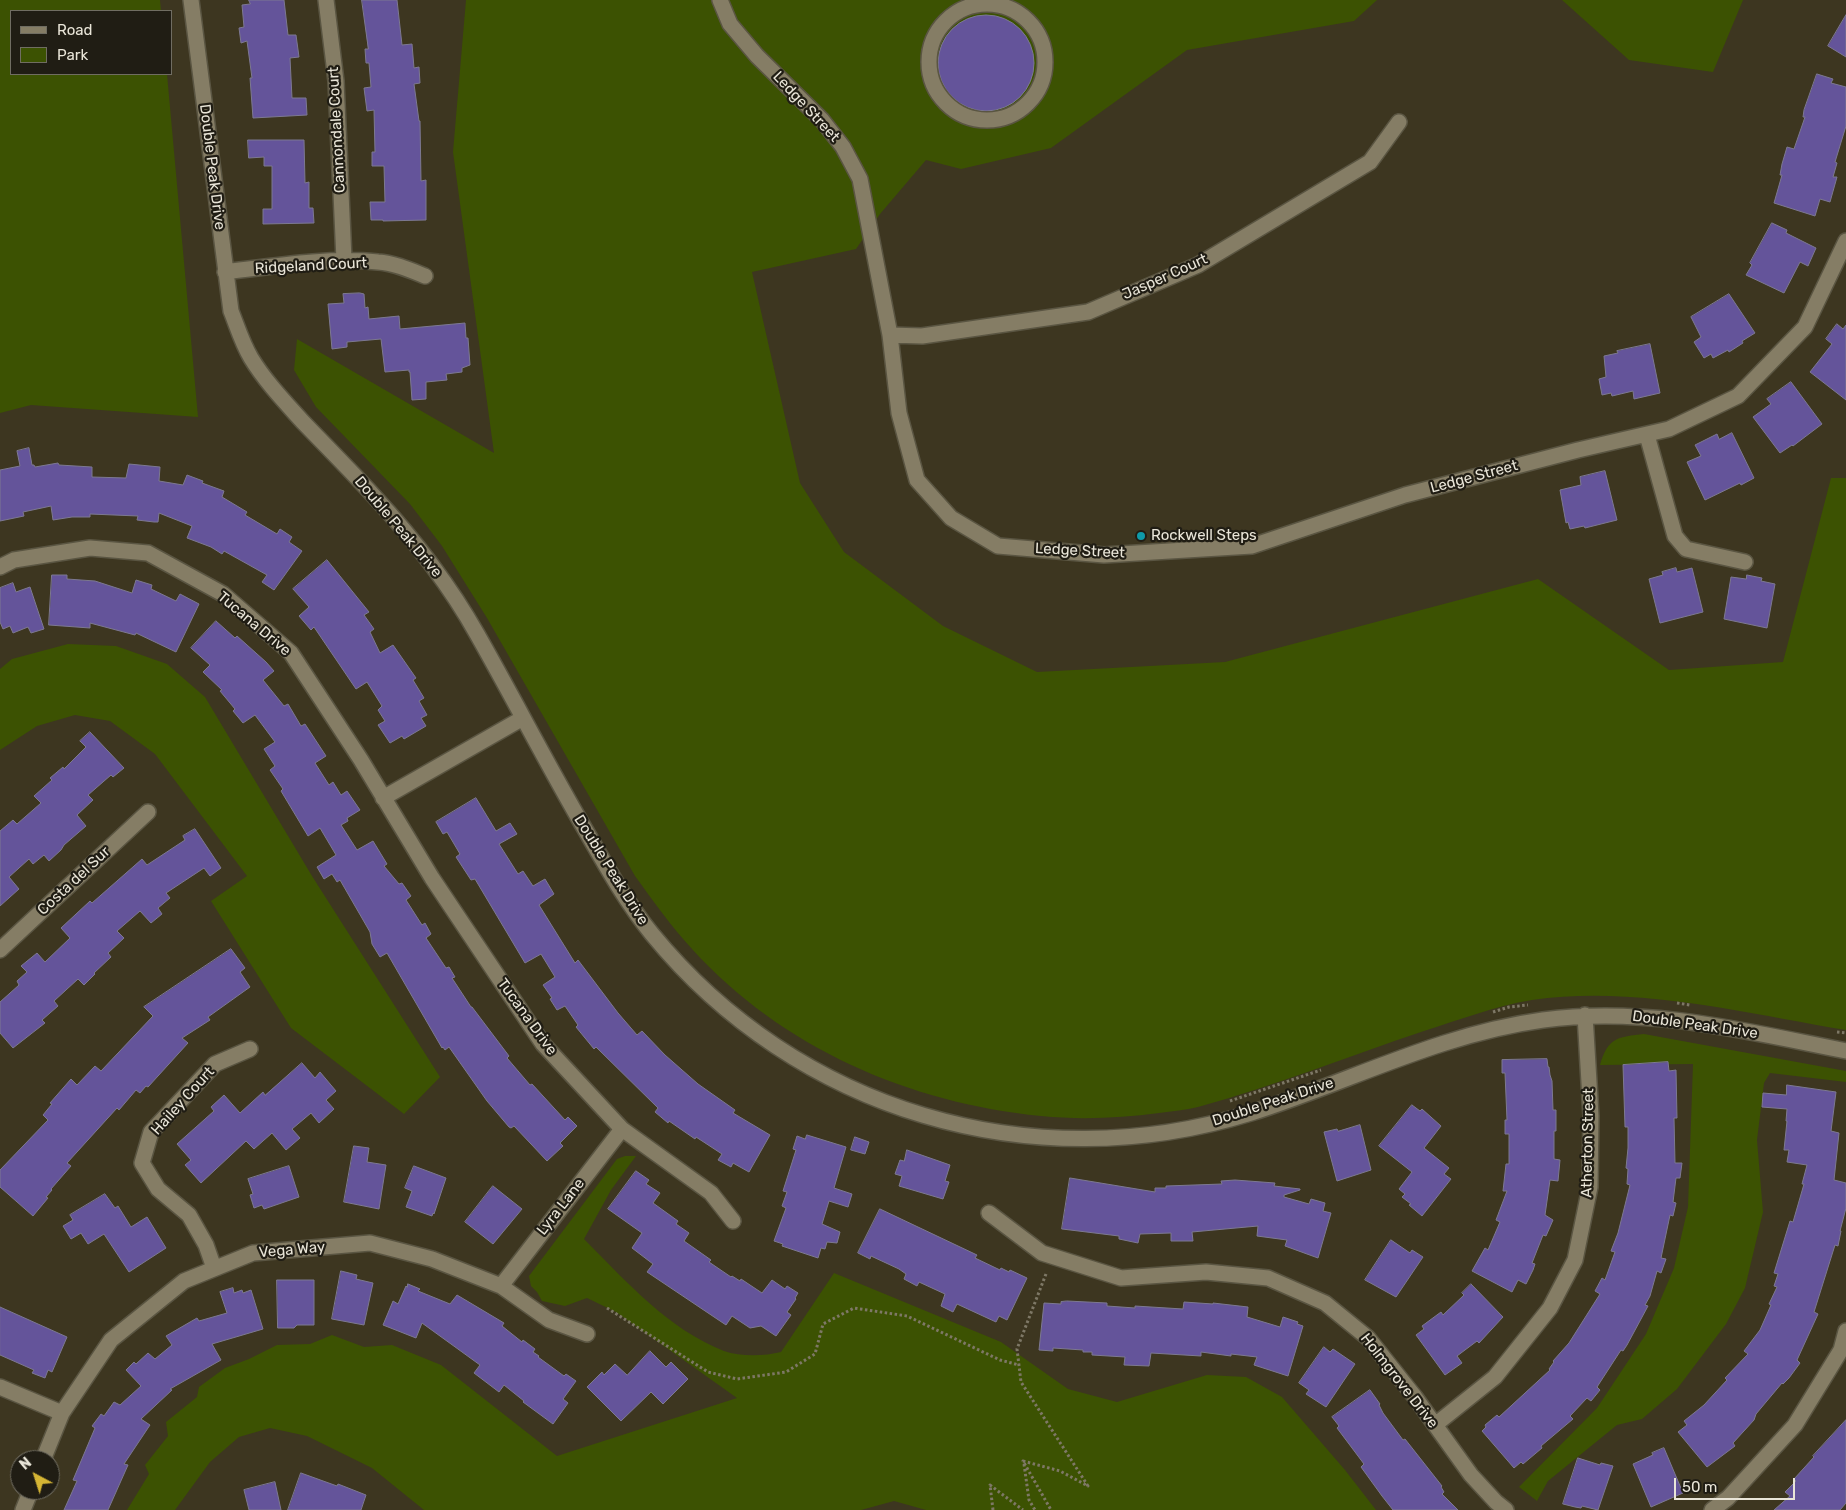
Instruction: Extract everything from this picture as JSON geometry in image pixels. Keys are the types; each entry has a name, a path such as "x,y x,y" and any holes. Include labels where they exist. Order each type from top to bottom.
{"street":[{"name":"Double Peak Drive","path":"191,0 231,310 252,360 280,397 398,523 444,583 477,633 624,895 651,933 692,979 746,1026 802,1063 865,1094 896,1106 962,1126 1024,1137 1067,1140 1120,1138 1218,1122 1252,1112 1434,1045 1470,1034 1541,1020 1585,1015 1631,1016 1707,1024 1846,1050"},
{"name":"Cannondale Court","path":"326,0 336,81 344,260"},
{"name":"Ledge Street","path":"720,0 730,24 757,56 822,120 843,147 860,179 871,247 890,336 899,413 917,480 951,518 998,546 1104,555 1252,546 1405,495 1578,450 1669,429 1738,396 1805,327 1846,241"},
{"path":"992,4 1011,8 1028,20 1040,36 1046,55 1044,75 1037,93 1023,108 1007,117 988,120 970,118 953,110 940,97 932,80 929,62 932,44 953,7 992,4"},
{"name":"Jasper Court","path":"890,336 922,336 1088,312 1198,265 1370,162 1399,122"},
{"name":"Ridgeland Court","path":"225,272 344,260 379,262 401,266 425,276"},
{"path":"1647,435 1675,536 1686,550 1745,562"},
{"name":"Tucana Drive","path":"0,567 14,560 90,548 148,553 223,594 291,653 361,760 432,878 543,1044 622,1129 711,1193 733,1221"},
{"path":"383,798 523,718"},
{"name":"Costa del Sur","path":"0,950 148,812"},
{"name":"Atherton Street","path":"1435,1425 1495,1378 1550,1308 1575,1260 1590,1187 1591,1116 1585,1015"},
{"name":"Hailey Court","path":"214,1268 206,1246 189,1215 158,1189 142,1163 151,1132 215,1064 250,1049"},
{"name":"Lyra Lane","path":"500,1286 622,1129"},
{"name":"Holmgrove Drive","path":"989,1213 1042,1252 1121,1278 1206,1272 1268,1278 1325,1303 1368,1338 1471,1475 1506,1510"},
{"name":"Vega Way","path":"47,1450 62,1413 112,1340 184,1281 253,1253 370,1243 432,1259 500,1286 549,1320 587,1334"},
{"path":"1712,1510 1728,1498 1795,1425 1841,1350 1846,1331"},
{"path":"0,1387 62,1413"}],"path":[{"path":"1676,1003 1694,1006"},
{"path":"1490,1013 1509,1007 1529,1005"},
{"path":"1836,1032 1846,1033"},
{"path":"1221,1103 1326,1068"},
{"path":"1023,1461 1060,1471 1088,1486 1021,1382 1017,1349 1046,1274"},
{"path":"607,1308 708,1372 737,1379 786,1372 815,1354 823,1324 854,1308 907,1316 1000,1360 1019,1365"},
{"path":"1023,1461 1029,1500 1035,1510"},
{"path":"1023,1461 1051,1510"},
{"path":"993,1510 990,1485 1023,1510"}],"green space":[{"path":"0,0 160,0 161,10 10,10 10,75 167,75 198,417 31,405 0,413"},
{"path":"466,0 1377,0 1354,21 1187,50 1051,148 961,169 926,160 880,214 856,249 752,272 800,483 844,552 943,626 1037,672 1225,662 1538,579 1669,670 1783,662 1831,478 1846,478 1846,1030 1729,1009 1650,998 1571,996 1532,1000 1477,1014 1227,1099 1198,1107 1130,1116 1071,1118 992,1109 943,1098 896,1084 851,1065 807,1042 766,1015 727,984 692,949 669,922 635,876 487,618 442,546 410,504 316,407 294,370 297,339 494,453 453,152"},
{"path":"1562,0 1743,0 1713,72 1629,60"},
{"path":"68,644 116,646 167,664 205,697 312,876 440,1077 404,1114 291,1028 211,901 247,876 155,754 110,721 75,715 37,726 0,750 0,669 12,659"},
{"path":"1644,1034 1846,1071 1846,1082 1770,1073 1764,1083 1757,1140 1763,1212 1745,1288 1726,1324 1677,1389 1642,1419 1617,1425 1548,1481 1537,1501 1519,1487 1597,1408 1646,1334 1674,1268 1688,1207 1693,1064 1600,1065 1607,1049 1615,1040"},
{"path":"625,1156 636,1156 611,1190 584,1239 632,1287 666,1317 704,1342 724,1351 745,1355 781,1352 834,1273 1001,1342 1068,1389 1117,1402 1207,1375 1246,1377 1282,1397 1345,1470 1376,1510 926,1510 894,1501 861,1510 424,1510 372,1468 307,1436 270,1428 239,1437 210,1462 175,1510 127,1510 149,1474 145,1465 168,1436 166,1422 197,1397 199,1387 225,1368 277,1345 310,1344 332,1335 364,1347 392,1345 441,1365 557,1456 737,1398 616,1312 587,1298 565,1306 542,1301 531,1286 529,1276 617,1159"}],"building":[{"path":"249,0 284,0 288,35 296,35 299,57 290,58 292,98 306,98 307,115 253,118 250,78 252,78 247,41 241,43 239,28 244,27 242,5 250,4"},
{"path":"362,0 397,0 402,45 412,44 414,68 419,67 420,83 414,84 420,121 421,181 426,180 426,220 371,220 370,202 385,202 384,166 372,166 372,152 375,152 374,110 367,111 364,88 371,87 369,63 366,63 365,49 368,49"},
{"path":"977,15 995,15 1013,23 1026,36 1034,54 1031,82 1013,103 995,111 977,111 959,103 946,90 938,72 938,54 946,36 959,23"},
{"path":"1846,15 1846,57 1828,46"},
{"path":"1817,74 1833,79 1831,83 1846,87 1846,126 1835,162 1837,163 1833,177 1837,177 1830,202 1820,199 1815,216 1774,203 1787,147 1794,149 1805,117 1803,117 1804,110"},
{"path":"248,140 304,140 305,183 309,182 309,208 313,208 314,223 263,224 263,209 272,209 272,166 264,166 264,157 249,158"},
{"path":"1772,223 1787,230 1786,233 1816,248 1808,266 1800,262 1784,293 1746,275 1752,265 1750,263"},
{"path":"343,294 364,294 365,308 368,307 369,319 399,316 400,329 465,323 470,365 462,368 462,372 446,374 447,380 426,382 426,399 412,400 409,370 385,372 381,339 347,342 347,347 332,349 328,304 344,303"},
{"path":"1729,294 1755,333 1729,352 1728,350 1713,358 1711,354 1704,358 1694,342 1701,337 1691,317"},
{"path":"1837,324 1843,329 1846,325 1846,400 1810,372 1832,344 1826,339"},
{"path":"1650,344 1660,393 1634,399 1633,391 1612,396 1611,393 1602,395 1599,379 1606,377 1604,356 1618,353 1617,351"},
{"path":"1791,382 1822,424 1793,446 1780,453 1753,417 1771,404 1767,399"},
{"path":"1732,433 1754,478 1705,500 1687,462 1701,456 1695,445 1717,434 1719,439"},
{"path":"29,448 32,465 35,467 58,463 59,465 92,467 92,477 126,478 129,464 160,467 159,481 183,485 187,475 203,481 202,483 224,491 222,497 247,512 245,515 277,534 280,529 292,537 289,542 302,551 274,590 262,582 267,575 224,551 222,554 211,547 187,538 192,526 159,513 158,522 137,520 138,516 90,514 90,517 53,520 51,506 23,512 24,516 0,521 0,470 20,466 17,451"},
{"path":"1605,471 1617,520 1585,528 1584,526 1570,529 1568,522 1566,523 1560,490 1581,485 1580,477"},
{"path":"327,560 369,612 364,615 374,629 370,632 380,653 393,645 416,678 413,680 424,698 419,701 427,715 421,718 426,726 404,739 402,736 390,743 378,725 385,721 378,710 382,706 367,682 356,689 314,627 311,630 299,616 309,607 293,589"},
{"path":"1676,568 1677,572 1692,568 1703,612 1660,623 1649,579 1663,575 1662,572"},
{"path":"52,575 67,575 67,579 95,581 132,593 136,580 152,585 151,589 176,601 180,594 199,604 176,652 136,633 135,635 90,623 90,628 49,625"},
{"path":"1747,575 1762,578 1761,581 1775,584 1767,628 1724,619 1731,577 1746,579"},
{"path":"13,583 16,592 30,587 44,629 31,633 28,627 13,633 10,626 3,629 0,622 0,588"},
{"path":"216,621 235,638 237,636 274,671 263,680 284,706 288,704 301,726 305,724 326,756 315,763 329,785 333,782 341,795 347,791 360,810 347,818 348,821 341,825 357,850 373,841 387,864 384,866 399,884 402,883 411,896 406,900 422,925 425,923 431,934 426,938 446,968 449,967 455,977 452,978 471,1007 509,1056 507,1058 530,1085 532,1084 565,1120 568,1117 577,1126 560,1143 563,1146 547,1161 514,1126 509,1127 487,1101 449,1047 445,1050 442,1048 387,953 380,957 372,944 370,932 340,880 337,882 332,874 324,879 317,867 336,855 320,828 308,836 281,791 283,789 270,770 275,766 264,749 275,742 255,715 243,723 233,711 235,709 220,691 222,690 203,672 210,665 191,648"},
{"path":"90,732 124,768 113,777 111,775 88,795 93,800 77,815 86,826 64,845 61,850 49,861 44,855 33,864 29,859 9,877 19,889 0,906 0,831 13,820 17,824 41,803 34,796 52,780 50,778 63,767 64,769 86,747 80,741"},
{"path":"476,798 496,831 510,823 517,834 499,844 518,874 523,871 533,886 545,879 554,894 539,905 575,963 578,960 637,1035 642,1031 665,1055 698,1084 735,1110 733,1113 770,1135 749,1172 733,1163 731,1167 718,1160 722,1154 696,1137 695,1139 669,1121 668,1123 655,1112 658,1108 596,1047 594,1049 576,1027 578,1025 565,1006 557,1010 550,999 552,998 543,985 555,977 541,954 525,963 475,879 471,880 456,857 460,854 447,832 443,834 436,822"},
{"path":"195,829 221,868 210,876 204,868 166,893 170,898 158,908 162,914 151,923 140,911 117,931 124,938 108,953 111,957 84,985 78,979 54,1001 58,1006 42,1020 45,1023 13,1048 0,1033 0,1002 19,985 17,981 27,972 21,966 37,953 45,962 70,938 61,928 90,901 92,903 142,859 147,865 185,840 183,836"},
{"path":"231,949 245,968 240,972 250,987 208,1017 210,1020 182,1038 188,1043 148,1087 146,1086 140,1093 136,1090 67,1163 71,1166 51,1189 46,1197 48,1198 33,1216 0,1187 0,1170 48,1120 43,1115 52,1104 50,1103 71,1079 77,1085 95,1066 101,1071 153,1016 144,1007"},
{"path":"1547,1059 1552,1081 1553,1110 1556,1110 1554,1159 1560,1160 1558,1181 1550,1180 1545,1215 1553,1220 1546,1236 1543,1235 1532,1263 1535,1264 1533,1270 1526,1284 1518,1280 1512,1292 1472,1271 1485,1248 1488,1250 1500,1222 1496,1220 1507,1191 1503,1191 1506,1164 1509,1164 1509,1134 1505,1134 1505,1120 1507,1120 1505,1073 1502,1073 1502,1060"},
{"path":"1668,1062 1669,1071 1676,1070 1677,1118 1674,1118 1675,1163 1682,1163 1680,1178 1676,1178 1673,1202 1676,1203 1673,1216 1670,1215 1661,1258 1666,1259 1661,1273 1657,1271 1650,1296 1645,1305 1648,1306 1627,1345 1623,1351 1621,1350 1597,1387 1600,1390 1591,1401 1587,1398 1570,1416 1573,1419 1541,1446 1542,1448 1523,1464 1521,1462 1514,1468 1482,1431 1486,1427 1485,1425 1497,1415 1499,1417 1550,1370 1553,1361 1569,1343 1600,1294 1595,1291 1602,1278 1605,1280 1615,1252 1611,1251 1618,1233 1630,1185 1627,1184 1628,1169 1626,1168 1628,1127 1625,1127 1623,1065"},
{"path":"302,1063 315,1078 320,1072 336,1091 326,1100 334,1109 319,1123 311,1113 292,1129 300,1138 286,1150 272,1133 254,1149 246,1141 201,1183 185,1165 191,1160 177,1144 214,1111 211,1107 224,1095 240,1113 263,1092 265,1095"},
{"path":"1787,1085 1836,1092 1831,1131 1839,1133 1834,1180 1846,1183 1846,1208 1838,1246 1835,1245 1814,1312 1818,1314 1797,1360 1800,1363 1733,1443 1735,1446 1707,1467 1678,1432 1687,1425 1684,1421 1704,1405 1727,1380 1725,1378 1748,1354 1744,1351 1760,1330 1777,1287 1774,1286 1778,1274 1774,1273 1790,1221 1793,1222 1804,1184 1802,1184 1807,1165 1787,1162 1789,1150 1784,1150 1787,1109 1762,1107 1763,1093 1786,1095"},
{"path":"1412,1105 1420,1111 1422,1109 1441,1126 1424,1148 1449,1168 1444,1174 1451,1179 1422,1216 1402,1197 1405,1194 1399,1189 1412,1172 1379,1146"},
{"path":"1360,1125 1371,1170 1337,1181 1324,1132 1337,1129 1338,1131"},
{"path":"807,1135 846,1147 834,1188 852,1194 848,1207 829,1201 822,1224 840,1232 837,1243 827,1242 825,1249 821,1248 818,1258 782,1246 783,1244 774,1241 786,1208 782,1206 787,1192 783,1191 796,1150 793,1149 797,1136 805,1139"},
{"path":"855,1137 869,1142 865,1154 851,1150"},
{"path":"354,1146 369,1148 367,1162 386,1165 379,1209 344,1202"},
{"path":"907,1150 950,1165 945,1181 949,1182 943,1199 899,1186 902,1176 895,1174 900,1160 904,1161"},
{"path":"289,1166 299,1197 264,1209 262,1205 254,1208 250,1195 253,1194 248,1179"},
{"path":"414,1166 446,1178 432,1216 406,1207 412,1191 405,1188"},
{"path":"636,1171 649,1180 646,1184 660,1193 653,1203 678,1221 676,1224 689,1233 684,1241 711,1260 709,1262 731,1277 740,1281 741,1279 762,1293 772,1280 785,1289 787,1286 798,1293 787,1312 791,1315 776,1336 761,1326 750,1328 732,1316 726,1325 647,1272 653,1264 632,1248 642,1233 608,1209"},
{"path":"1070,1178 1155,1192 1155,1188 1166,1188 1166,1186 1222,1184 1221,1181 1235,1180 1275,1183 1274,1186 1300,1189 1284,1195 1284,1197 1309,1204 1311,1199 1325,1203 1323,1211 1331,1213 1318,1258 1285,1246 1287,1240 1257,1236 1258,1226 1192,1232 1193,1241 1171,1241 1171,1233 1140,1234 1138,1243 1119,1239 1119,1236 1062,1229"},
{"path":"493,1186 522,1209 493,1244 465,1222"},
{"path":"105,1194 115,1208 118,1206 131,1227 147,1217 166,1248 129,1272 104,1234 88,1244 81,1233 71,1239 63,1226 73,1220 70,1215"},
{"path":"880,1209 977,1255 975,1258 1000,1270 1001,1268 1009,1272 1010,1270 1027,1278 1007,1320 999,1316 996,1322 957,1304 953,1312 941,1306 945,1294 919,1282 917,1286 904,1279 906,1274 899,1269 871,1256 870,1259 858,1253"},
{"path":"1391,1240 1410,1253 1412,1250 1423,1257 1396,1297 1365,1280"},
{"path":"341,1271 357,1275 356,1279 373,1283 364,1325 332,1319"},
{"path":"277,1280 314,1280 314,1325 278,1328"},
{"path":"408,1284 420,1289 418,1291 450,1304 457,1295 504,1323 502,1326 522,1342 523,1340 535,1349 533,1352 538,1357 564,1376 566,1374 576,1381 563,1399 568,1403 553,1424 504,1385 499,1392 474,1373 480,1365 422,1323 416,1338 383,1325 393,1301 398,1304"},
{"path":"1471,1284 1503,1317 1479,1343 1477,1341 1457,1356 1462,1363 1445,1375 1416,1335 1424,1329 1422,1326 1441,1312 1443,1315 1464,1295 1462,1293"},
{"path":"233,1288 234,1293 242,1290 243,1293 251,1290 263,1329 212,1344 221,1360 170,1389 172,1390 141,1419 150,1425 124,1464 128,1465 108,1510 64,1510 77,1481 73,1480 95,1428 92,1426 101,1414 104,1416 114,1402 120,1405 141,1386 126,1370 148,1353 155,1359 172,1345 166,1336 197,1318 199,1321 227,1313 220,1292"},
{"path":"1061,1302 1107,1303 1107,1306 1135,1308 1135,1306 1183,1309 1184,1302 1213,1303 1248,1307 1247,1317 1280,1327 1283,1317 1298,1322 1297,1324 1303,1326 1288,1376 1254,1365 1257,1357 1231,1354 1231,1356 1201,1352 1201,1356 1151,1353 1149,1366 1124,1365 1125,1357 1092,1355 1092,1352 1083,1352 1083,1350 1053,1348 1053,1351 1039,1350 1044,1303 1061,1304"},
{"path":"0,1307 67,1337 52,1372 48,1370 45,1378 32,1373 34,1370 0,1355"},
{"path":"1324,1347 1330,1352 1333,1349 1355,1364 1326,1407 1306,1394 1309,1390 1299,1383"},
{"path":"650,1351 666,1367 671,1362 688,1379 663,1404 651,1392 621,1421 587,1387 602,1372 604,1375 615,1364 627,1375"},
{"path":"1370,1390 1380,1404 1383,1413 1403,1440 1405,1439 1442,1486 1444,1492 1442,1494 1458,1510 1393,1510 1382,1496 1361,1467 1364,1464 1337,1428 1339,1426 1332,1417"},
{"path":"1846,1420 1846,1503 1840,1510 1774,1510 1790,1496 1785,1492 1796,1481 1794,1479"},
{"path":"1664,1448 1683,1493 1651,1507 1633,1464"},
{"path":"1578,1458 1600,1465 1601,1463 1613,1466 1598,1510 1563,1504"},
{"path":"301,1473 366,1495 361,1510 288,1510"},
{"path":"275,1482 281,1510 249,1510 244,1490"}],"place":[{"name":"Rockwell Steps","path":"1141,536"}]}
